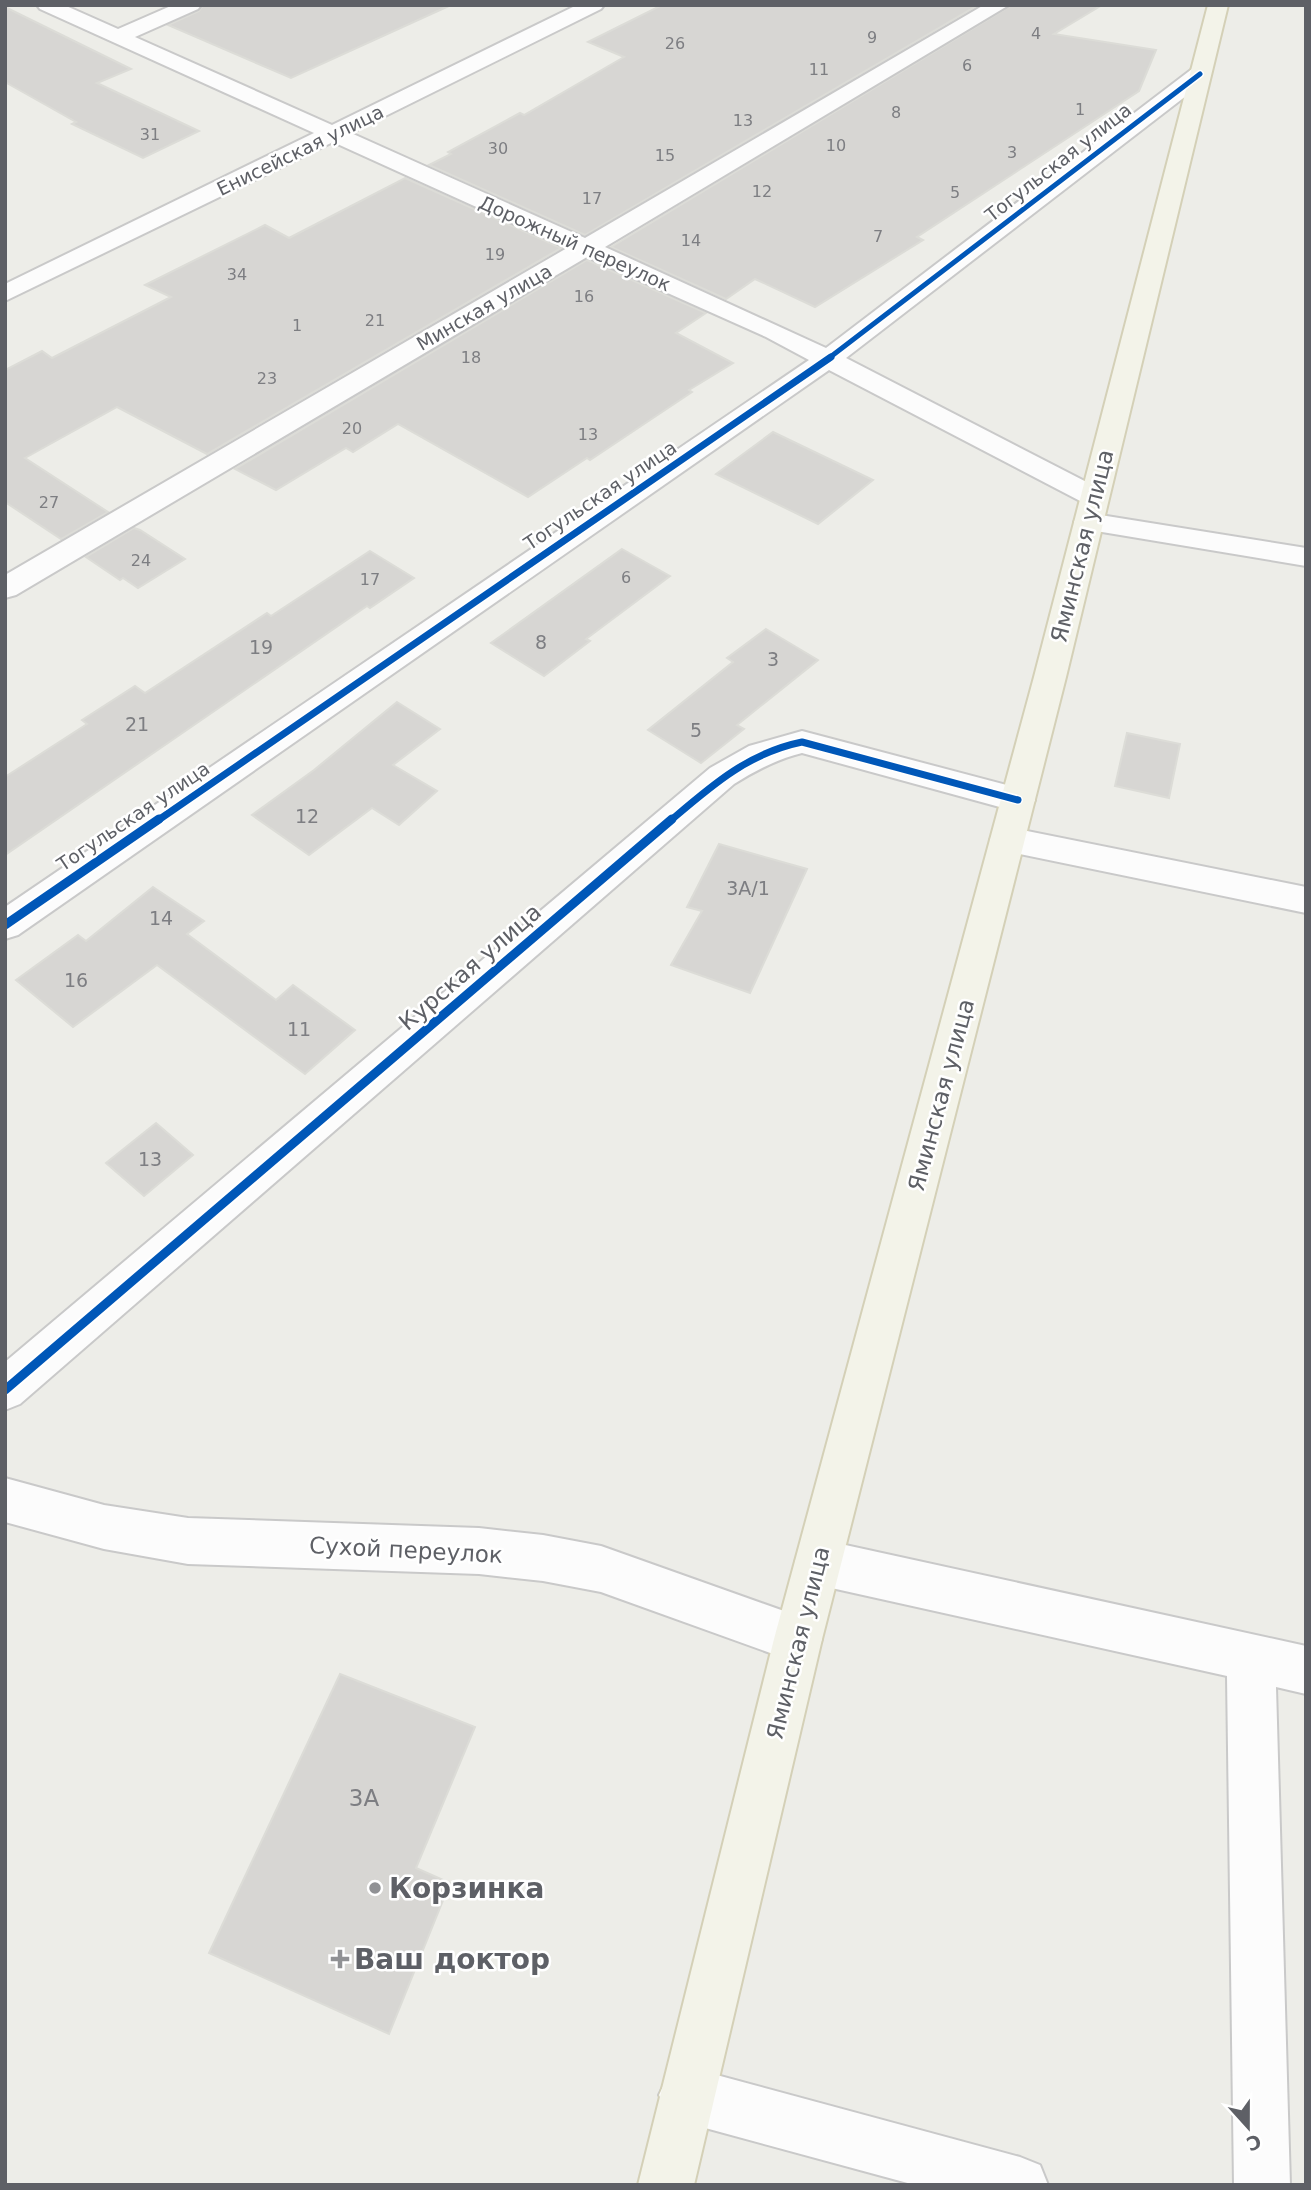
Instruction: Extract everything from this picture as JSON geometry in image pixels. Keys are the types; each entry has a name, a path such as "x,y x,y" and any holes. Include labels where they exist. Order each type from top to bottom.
{"main road":[{"name":"Яминская улица","path":"666,2185 797,1639 1018,800 1218,5"}],"street":[{"name":"Дорожный переулок","path":"47,5 775,332 828,359 1091,510 1306,557"},
{"path":"117,37 191,5"},
{"name":"Енисейская улица","path":"5,294 594,5"},
{"name":"Минская улица","path":"5,587 999,5"},
{"name":"Тогульская улица","path":"5,925 828,359 1200,74"},
{"name":"Курская улица","path":"5,1390 722,776 748,760 777,746 802,741 1018,800"},
{"path":"1007,840 1306,900"},
{"name":"Сухой переулок","path":"5,1500 104,1527 188,1541 479,1551 543,1558 601,1569 797,1639"},
{"path":"818,1562 1306,1670"},
{"path":"1251,1658 1262,2185"},
{"path":"687,2095 1020,2185"}],"building":[{"path":"203,5 451,5 291,78 168,25 199,11"},
{"path":"662,5 978,5 585,235 429,165 520,113 524,115 624,57 588,42"},
{"path":"1012,5 1102,5 1054,34 1156,50 1139,91 917,237 923,240 815,307 755,279 726,299 611,247"},
{"path":"5,7 131,69 97,83 199,131 143,158 72,124 76,122 5,82"},
{"path":"405,178 561,248 207,454 117,407 25,458 108,512 61,539 5,502 5,370 42,351 52,358 171,297 145,285 265,225 289,238"},
{"path":"587,260 706,313 676,333 733,363 689,390 692,392 590,460 587,458 528,497 398,424 353,452 346,448 276,490 235,469"},
{"path":"773,432 873,480 818,524 716,474"},
{"path":"134,528 185,559 138,588 123,578 120,580 86,557"},
{"path":"622,549 670,576 586,639 590,641 544,676 491,643"},
{"path":"370,551 414,578 370,608 367,606 5,855 5,777 87,724 82,720 135,686 145,693 267,613 271,616"},
{"path":"766,629 818,660 737,725 744,729 701,763 648,730 733,662 727,658"},
{"path":"397,702 440,729 393,765 437,791 399,825 372,808 309,855 252,815 314,770"},
{"path":"1127,733 1180,744 1169,798 1115,786"},
{"path":"719,844 807,869 750,993 671,965 702,911 687,907"},
{"path":"153,887 204,921 187,934 276,1000 293,985 355,1030 305,1074 157,965 73,1027 16,980 78,935 86,941"},
{"path":"156,1123 193,1155 144,1196 106,1163"},
{"path":"340,1674 475,1727 416,1868 450,1883 389,2034 209,1953"}],"cycle path":[{"path":"5,925 828,359 1200,74"},
{"path":"5,1390 722,776 741,764 770,750 802,742 1018,800"}],"place":[{"name":"Корзинка","path":"375,1888"},
{"name":"Ваш доктор","path":"340,1959"}]}
